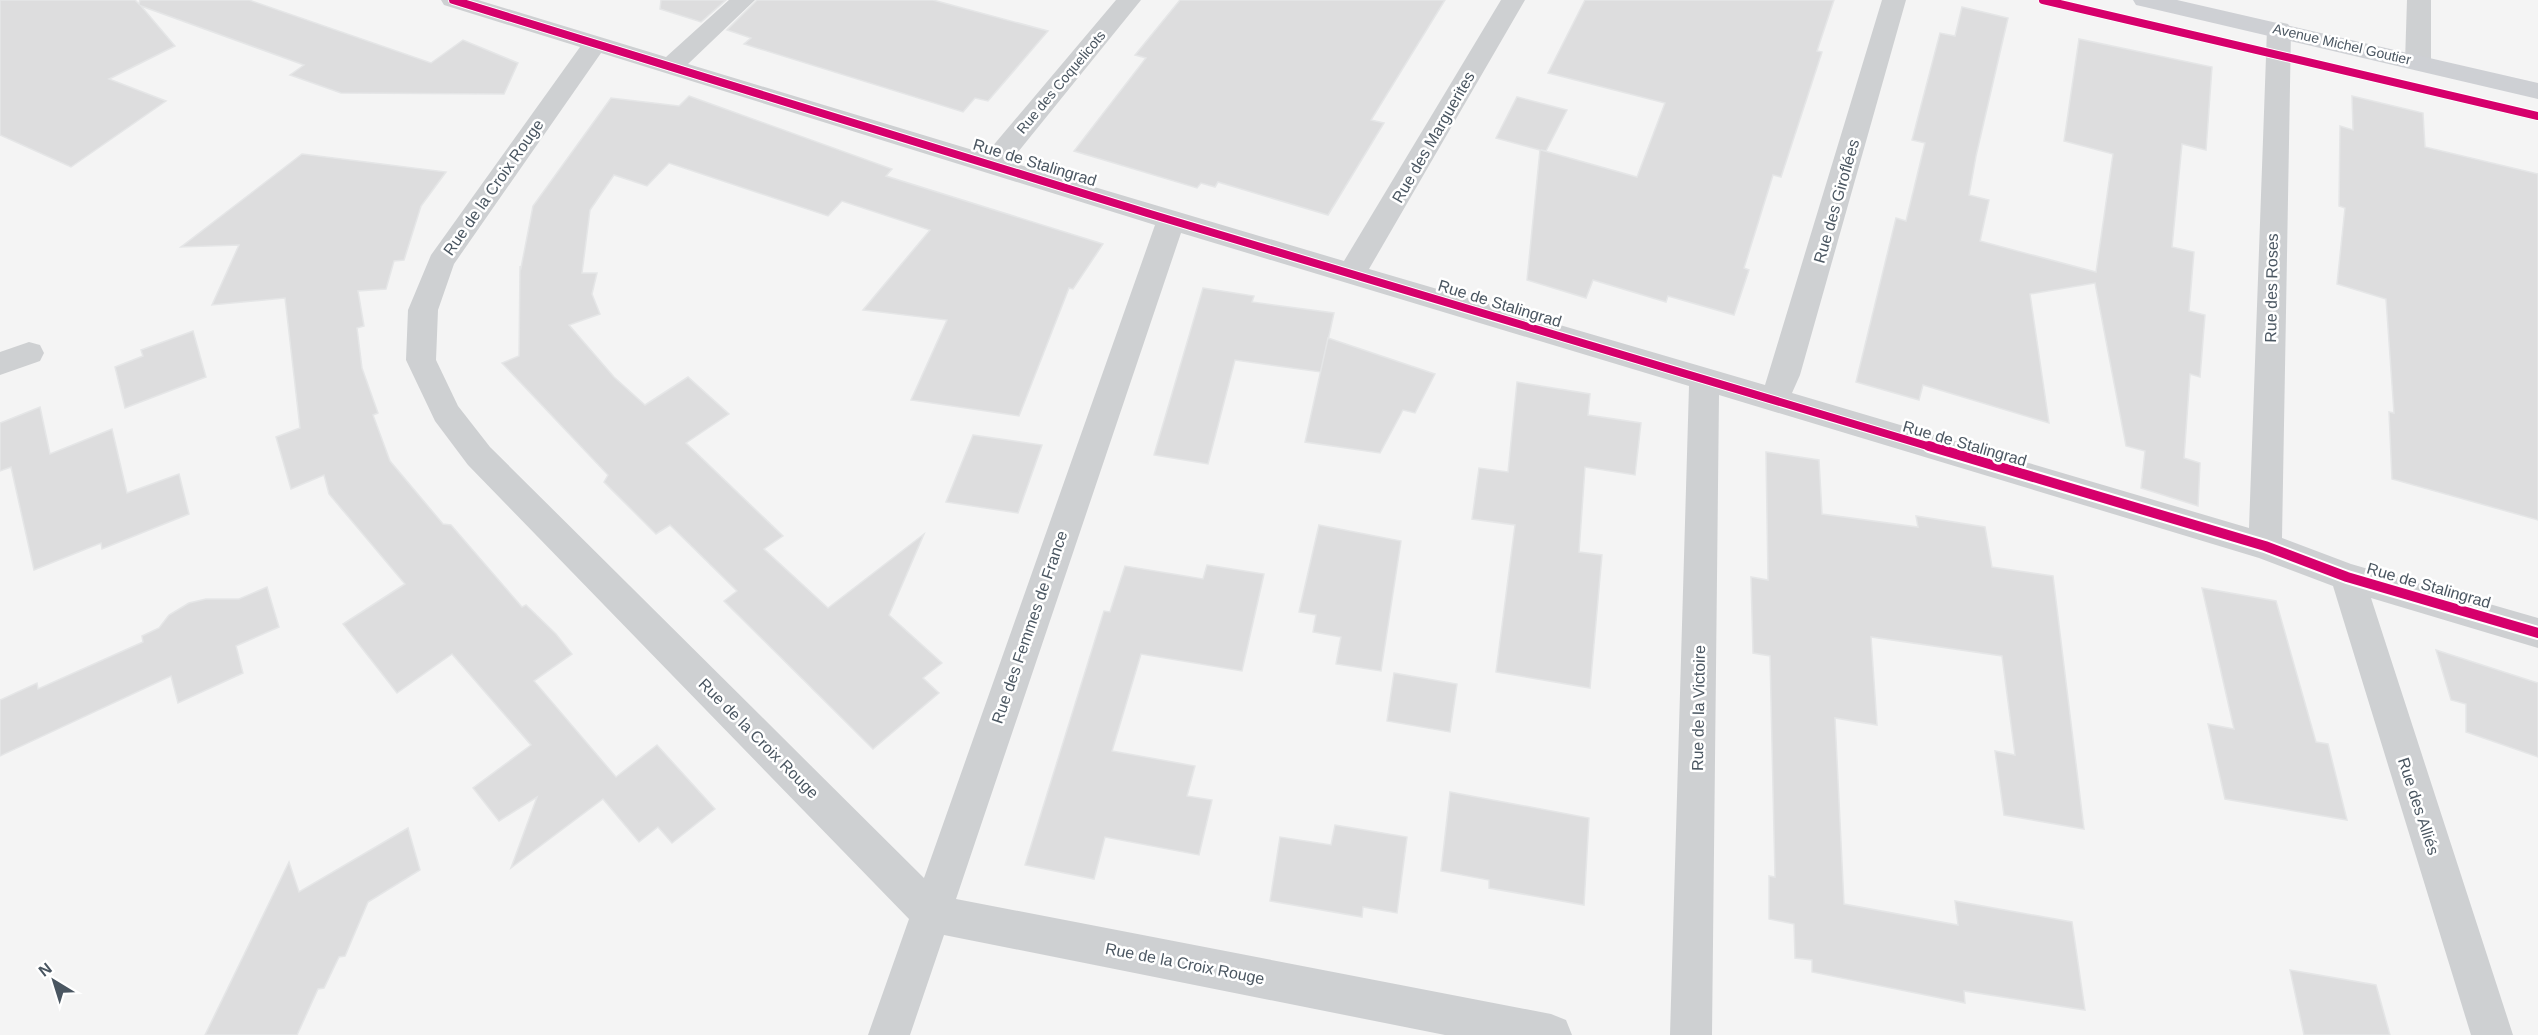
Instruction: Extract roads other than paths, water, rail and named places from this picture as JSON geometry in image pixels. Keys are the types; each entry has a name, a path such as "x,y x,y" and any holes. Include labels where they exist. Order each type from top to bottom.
{"street":[{"name":"Rue de Stalingrad","path":"453,0 594,45 671,66 1704,381 2265,546 2347,577 2538,633"},
{"path":"671,66 744,0"},
{"name":"Rue des Coquelicots","path":"993,164 1129,0"},
{"name":"Rue des Marguerites","path":"1352,273 1513,0"},
{"name":"Rue des Giroflées","path":"1773,401 1785,375 1894,0"},
{"name":"Avenue Michel Goutier","path":"2145,0 2279,29 2538,91"},
{"path":"2418,62 2419,0"},
{"name":"Rue des Roses","path":"2265,546 2279,29"},
{"name":"Rue de la Croix Rouge","path":"594,45 441,262 423,310 421,360 446,413 479,456 930,912 1551,1035"},
{"name":"Rue des Femmes de France","path":"889,1035 1171,220"},
{"path":"0,364 29,354"},
{"name":"Rue de la Victoire","path":"1691,1035 1704,381"},
{"name":"Rue des Alliés","path":"2347,577 2492,1035"}]}
